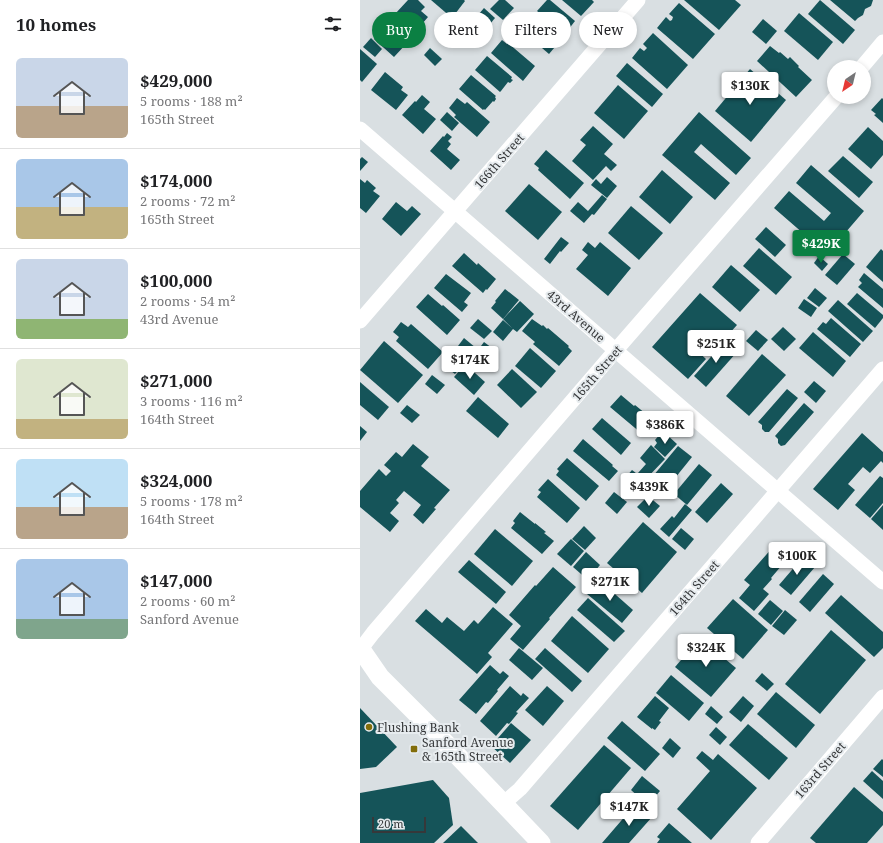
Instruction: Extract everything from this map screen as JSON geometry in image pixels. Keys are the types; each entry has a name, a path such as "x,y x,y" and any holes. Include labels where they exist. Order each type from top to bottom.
{"street":[{"name":"166th Street","path":"360,321 638,0"},
{"path":"868,60 883,42"},
{"name":"165th Street","path":"360,649 372,633 616,350 830,104"},
{"name":"43rd Avenue","path":"360,129 883,582"},
{"name":"164th Street","path":"503,804 520,789 883,369"},
{"path":"360,649 380,677 433,730 540,843"},
{"path":"360,670 380,677"},
{"name":"163rd Street","path":"758,843 883,698"}],"building":[{"path":"408,0 418,0 425,7 421,11 422,12 397,12"},
{"path":"431,0 465,1 457,12 445,12"},
{"path":"499,0 505,0 514,8 510,12 501,12 501,18 490,9"},
{"path":"547,0 550,0 564,12 538,12 537,11"},
{"path":"562,0 592,0 594,2 585,12 579,12 579,14"},
{"path":"684,0 735,0 741,5 719,30"},
{"path":"820,0 855,30 843,44 808,14"},
{"path":"830,0 873,0 871,6 865,9 863,15 855,21"},
{"path":"679,3 715,34 693,59 657,28 666,17 670,21 672,20 673,17 669,14"},
{"path":"484,8 488,12 481,12"},
{"path":"799,13 833,42 818,60 784,31"},
{"path":"571,18 575,21 571,26"},
{"path":"763,19 777,31 766,44 752,32"},
{"path":"653,33 688,65 667,89 632,58 640,48 644,51 647,48 643,44"},
{"path":"371,38 372,48 382,49 375,57 363,47"},
{"path":"501,41 501,48 514,48 535,66 523,81 491,53"},
{"path":"770,46 788,59 790,57 812,80 796,97 757,61"},
{"path":"384,48 402,48 394,57"},
{"path":"430,48 442,59 435,66 424,55"},
{"path":"542,48 554,48 549,54"},
{"path":"360,49 377,64 362,82 360,80"},
{"path":"487,56 512,77 511,79 513,80 510,83 508,82 500,92 475,70"},
{"path":"627,63 663,94 652,107 616,76"},
{"path":"750,69 786,100 751,142 715,111"},
{"path":"385,72 403,87 401,90 408,95 396,110 371,90"},
{"path":"471,75 496,96 494,102 493,101 485,110 483,110 459,89"},
{"path":"618,85 648,111 624,139 594,113"},
{"path":"422,95 430,102 424,109 436,119 423,134 402,115"},
{"path":"457,98 465,104 467,102 490,122 477,137 454,117 456,115 449,108"},
{"path":"882,98 883,99 883,123 871,110"},
{"path":"447,112 459,123 452,131 440,120"},
{"path":"699,112 751,158 736,175 701,144 694,152 730,183 715,200 662,155"},
{"path":"593,126 613,144 604,154 617,165 611,171 606,166 593,180 572,161 586,145 580,140"},
{"path":"868,127 883,141 883,155 871,169 848,149"},
{"path":"447,133 452,137 448,141 451,144 447,149 460,160 451,170 430,151"},
{"path":"546,150 584,183 570,199 538,170 539,168 534,164"},
{"path":"843,156 873,182 859,198 828,171"},
{"path":"362,157 368,162 360,171 360,159"},
{"path":"811,165 864,211 827,254 774,208 789,191 824,221 831,213 796,183"},
{"path":"662,170 693,197 670,224 639,197"},
{"path":"607,177 617,186 607,198 591,185 596,179 601,184"},
{"path":"360,179 365,183 367,180 376,188 373,191 380,196 366,213 360,208"},
{"path":"529,184 562,212 538,240 505,211"},
{"path":"602,195 607,199 594,215 592,214 584,223 570,211 578,202 588,211"},
{"path":"396,202 407,211 412,206 421,214 401,236 382,219"},
{"path":"631,206 663,233 639,260 608,233"},
{"path":"766,227 786,245 775,257 755,239"},
{"path":"561,237 569,243 561,252 560,251 550,264 544,259"},
{"path":"588,242 595,248 600,242 631,268 608,296 576,269 588,255 582,250"},
{"path":"759,248 792,277 776,295 743,266"},
{"path":"881,249 883,251 883,282 866,267"},
{"path":"464,253 496,279 483,293 452,266"},
{"path":"843,254 855,264 837,285 825,275"},
{"path":"819,256 828,264 822,271 814,263"},
{"path":"731,265 760,290 740,312 712,287"},
{"path":"864,273 883,289 883,308 858,287 862,283 859,280"},
{"path":"446,274 471,293 464,302 468,305 462,312 434,288"},
{"path":"815,288 827,298 819,307 807,298"},
{"path":"505,289 519,300 503,319 491,308"},
{"path":"700,293 737,325 719,345 706,333 702,337 705,340 700,346 697,343 693,347 706,359 688,379 652,347"},
{"path":"857,293 883,315 883,318 875,328 847,304"},
{"path":"428,294 460,320 447,335 416,307"},
{"path":"804,299 817,308 811,317 798,308"},
{"path":"838,300 873,331 863,342 828,311"},
{"path":"520,301 534,314 517,332 513,329 503,341 493,332 503,320 512,328 503,319"},
{"path":"831,318 861,344 850,357 817,329 823,322 826,324"},
{"path":"478,319 492,331 484,339 470,328"},
{"path":"532,319 547,329 548,328 569,346 568,347 572,351 559,366 533,344 535,342 522,331"},
{"path":"401,322 408,327 411,324 443,352 428,369 396,341 399,337 393,332"},
{"path":"783,327 796,339 784,351 771,339"},
{"path":"756,330 768,340 758,351 746,341"},
{"path":"813,332 846,361 833,377 799,348"},
{"path":"464,338 476,348 467,360 455,350"},
{"path":"384,341 423,375 398,403 360,370"},
{"path":"725,341 737,352 706,387 694,376"},
{"path":"484,342 496,351 486,363 475,354"},
{"path":"530,348 556,371 541,388 515,366"},
{"path":"453,351 465,362 455,374 442,364"},
{"path":"762,354 786,375 749,416 726,396"},
{"path":"465,364 485,382 474,395 454,377"},
{"path":"512,369 537,392 521,408 497,385"},
{"path":"432,375 445,385 437,394 425,384"},
{"path":"814,381 826,391 816,403 804,392"},
{"path":"360,382 389,407 378,420 360,405"},
{"path":"787,389 798,398 769,432 765,432 762,429 762,425 758,422"},
{"path":"621,395 646,414 645,416 651,421 641,433 610,407"},
{"path":"478,397 509,424 498,438 466,411"},
{"path":"804,403 814,412 785,445 781,446 775,436"},
{"path":"407,405 420,415 412,423 400,413"},
{"path":"602,418 631,443 621,455 592,429"},
{"path":"360,426 367,432 360,441"},
{"path":"661,433 664,436 666,434 677,444 665,457 654,447 657,443 655,440"},
{"path":"862,433 883,452 883,463 881,461 870,473 863,467 848,484 855,490 838,510 813,489"},
{"path":"583,439 618,471 609,481 573,451"},
{"path":"413,444 429,457 421,466 450,490 434,508 436,509 423,524 413,515 421,505 404,491 396,500 399,503 390,513 399,521 390,532 360,507 360,491 379,469 386,476 391,471 384,465 396,452 402,457"},
{"path":"651,445 665,459 646,479 638,473 646,464 640,458"},
{"path":"678,446 692,457 667,488 653,476"},
{"path":"567,458 599,486 586,501 556,475 559,471 557,469"},
{"path":"699,464 712,475 687,505 674,494"},
{"path":"632,470 645,480 639,488 626,477"},
{"path":"880,476 883,478 883,503 870,518 855,505"},
{"path":"548,479 580,508 567,523 537,497 541,492 538,490"},
{"path":"721,483 733,494 707,523 695,512"},
{"path":"614,492 627,502 617,514 605,503"},
{"path":"648,496 660,506 649,518 637,507"},
{"path":"685,504 692,510 669,537 660,529 672,516 674,518"},
{"path":"883,505 883,530 871,519"},
{"path":"520,512 546,532 544,533 554,541 542,554 511,528 515,523 513,521"},
{"path":"643,522 677,552 642,593 607,563"},
{"path":"584,526 596,538 585,550 572,539"},
{"path":"681,528 694,539 685,550 672,539"},
{"path":"495,529 533,561 512,586 474,554"},
{"path":"571,539 584,551 571,566 557,554"},
{"path":"774,546 788,558 763,589 769,594 754,611 739,598 750,585 744,580"},
{"path":"586,552 600,565 588,580 573,567"},
{"path":"803,557 815,567 791,595 779,585"},
{"path":"469,560 506,592 496,604 458,572"},
{"path":"553,567 576,587 523,650 510,639 521,626 509,615"},
{"path":"823,574 834,584 810,612 799,602"},
{"path":"599,580 633,610 622,623 587,594"},
{"path":"841,595 883,632 883,648 874,657 825,613"},
{"path":"588,598 625,631 614,642 577,610"},
{"path":"733,599 768,630 743,659 707,628"},
{"path":"770,600 783,611 771,625 758,614"},
{"path":"493,607 513,624 488,653 492,657 477,674 415,621 426,609 442,623 447,617 464,631 474,620 478,624"},
{"path":"785,610 797,620 784,635 772,626"},
{"path":"572,616 609,649 588,673 551,641"},
{"path":"831,630 866,660 820,714 785,684"},
{"path":"700,638 736,668 711,697 675,667"},
{"path":"519,648 543,668 532,680 509,660"},
{"path":"545,648 582,681 572,692 535,659"},
{"path":"490,665 500,674 503,671 509,676 488,703 486,702 476,714 459,700"},
{"path":"762,673 774,684 767,691 755,681"},
{"path":"671,675 704,703 689,721 656,693"},
{"path":"510,686 521,696 523,693 529,698 516,712 518,713 509,724 507,723 496,736 480,721"},
{"path":"547,686 564,701 543,726 525,710"},
{"path":"776,692 815,725 796,748 757,714"},
{"path":"655,696 669,708 659,721 661,722 655,730 637,717"},
{"path":"743,696 754,706 741,722 729,712"},
{"path":"711,706 723,717 717,724 705,714"},
{"name":"Flushing Bank","path":"360,708 397,747 376,767 360,769"},
{"path":"622,721 660,754 645,771 607,738"},
{"path":"511,723 531,740 510,763 491,746"},
{"path":"748,724 788,758 769,780 729,745"},
{"path":"716,727 727,737 720,745 709,735"},
{"path":"670,738 681,748 673,758 662,748"},
{"path":"604,745 631,768 578,830 550,806"},
{"path":"702,751 713,760 718,754 757,788 711,840 677,809 710,771 696,758"},
{"path":"882,759 883,760 883,777 873,769"},
{"path":"872,771 883,781 883,799 863,781"},
{"path":"642,776 660,791 648,805 631,790"},
{"path":"433,780 449,798 453,825 434,843 360,843 360,793"},
{"path":"854,787 883,812 883,825 867,843 816,843 810,838"},
{"path":"633,807 641,813 643,810 652,817 629,843 602,843"},
{"path":"669,823 692,843 657,843 660,839 657,837"},
{"path":"461,826 478,843 443,843"}],"place":[{"name":"Flushing Bank","path":"369,727"},
{"name":"Sanford Avenue & 165th Street","path":"414,749"}]}
